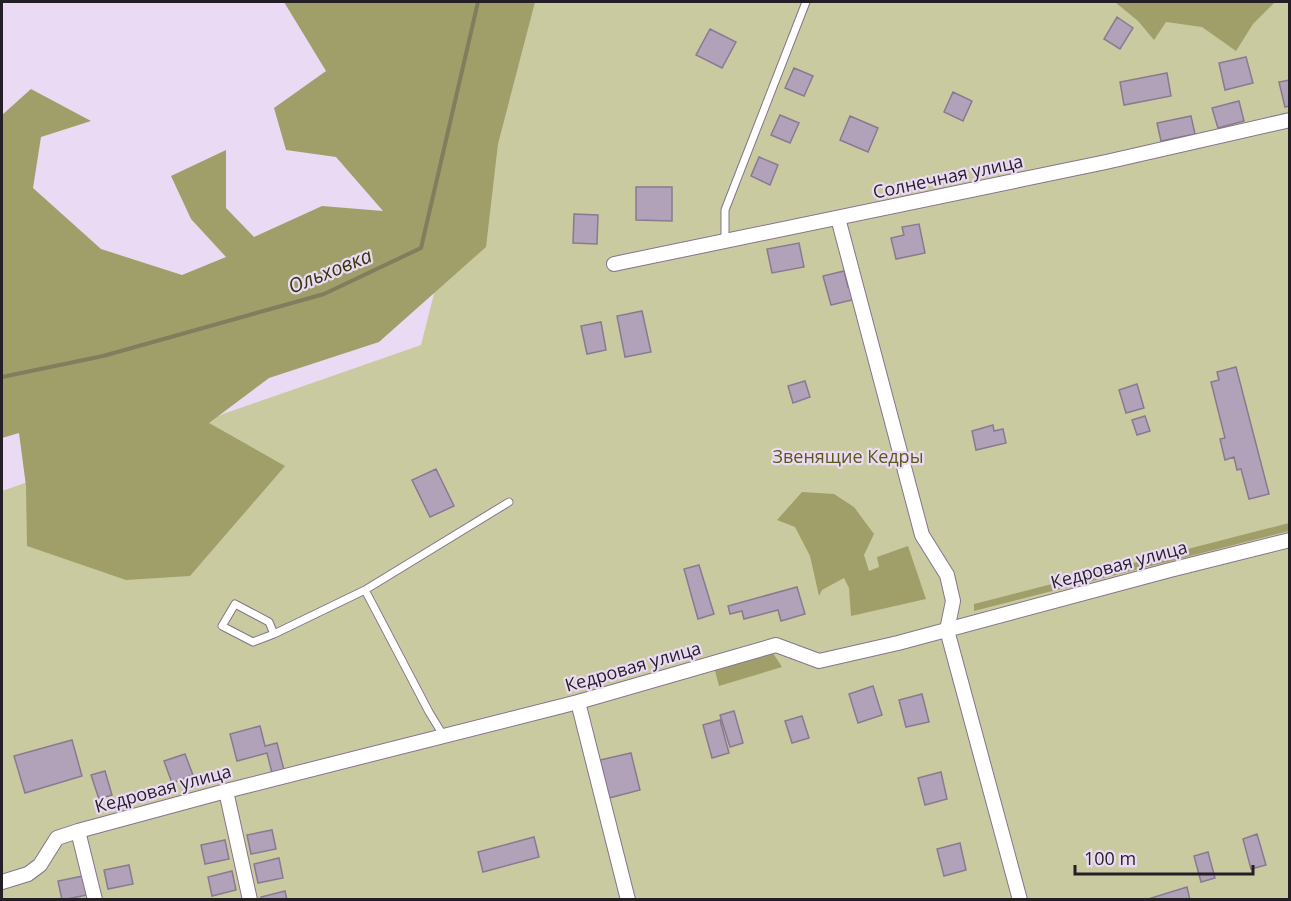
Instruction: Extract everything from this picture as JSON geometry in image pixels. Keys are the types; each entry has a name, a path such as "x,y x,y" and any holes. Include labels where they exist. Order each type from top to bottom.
{"street":[{"name":"Солнечная улица","path":"614,264 1106,162 1290,120"},
{"path":"838,218 922,535 947,575 953,601 946,630 1020,900"},
{"name":"Кедровая улица","path":"2,882 28,874 40,865 57,838 225,791 578,702 776,645 819,661 1290,540"},
{"path":"578,702 628,900"},
{"path":"225,791 250,900"},
{"path":"78,831 95,900"}],"lane":[{"path":"725,241 726,210 806,2"},
{"path":"274,634 269,622 235,604 222,626 253,642 274,634 365,590 509,502"},
{"path":"365,590 443,735"}],"green space":[{"name":"Звенящие Кедры","path":"508,2 1289,2 1289,899 2,899 2,491 421,345"}],"shaded area":[{"path":"284,2 535,2 498,144 486,247 379,342 269,378 209,423 285,466 190,576 126,580 27,546 26,486 19,433 2,438 2,115 31,89 91,121 41,137 33,188 101,249 182,275 226,257 191,219 171,176 226,150 226,208 254,237 322,206 383,211 336,157 286,150 274,108 326,71"},
{"path":"1115,2 1275,2 1253,24 1236,51 1202,27 1166,22 1154,40 1138,21"},
{"path":"802,492 834,494 854,507 874,534 864,555 869,571 879,567 877,557 908,546 926,599 851,616 849,588 844,578 822,590 819,596 810,556 795,527 777,520"},
{"path":"1289,523 1289,531 974,611 974,604"},
{"path":"771,650 782,667 719,686 714,667"}],"building":[{"path":"1117,17 1133,28 1120,49 1104,39"},
{"path":"710,29 736,42 722,68 696,55"},
{"path":"1246,57 1253,83 1225,90 1219,63"},
{"path":"794,68 813,76 804,96 785,88"},
{"path":"1167,73 1171,96 1124,105 1120,82"},
{"path":"1290,80 1290,106 1285,107 1279,82"},
{"path":"953,92 972,101 963,121 944,112"},
{"path":"1239,101 1244,121 1218,128 1212,108"},
{"path":"780,115 799,123 790,143 771,135"},
{"path":"850,116 878,128 868,152 840,140"},
{"path":"1191,116 1195,134 1161,141 1157,123"},
{"path":"759,157 778,165 770,185 751,176"},
{"path":"636,187 672,187 672,221 636,220"},
{"path":"574,214 598,215 597,244 573,243"},
{"path":"919,224 925,253 896,259 891,238 904,235 902,227"},
{"path":"799,243 804,267 772,273 767,249"},
{"path":"844,271 848,287 853,285 856,299 831,305 823,276"},
{"path":"642,311 651,352 625,357 617,316"},
{"path":"601,322 606,350 587,354 581,326"},
{"path":"1236,367 1269,494 1249,499 1241,469 1237,470 1234,457 1225,460 1220,439 1225,438 1211,382 1219,380 1217,372"},
{"path":"805,381 810,397 793,403 788,386"},
{"path":"1137,384 1144,408 1126,413 1119,390"},
{"path":"1145,416 1150,431 1137,435 1132,420"},
{"path":"993,425 994,431 1003,429 1006,443 976,450 972,431"},
{"path":"436,469 454,506 430,517 412,480"},
{"path":"699,565 714,614 698,619 684,569"},
{"path":"797,587 805,614 781,621 778,610 744,619 742,611 730,614 728,606"},
{"path":"873,686 882,715 858,723 849,694"},
{"path":"922,694 929,722 906,727 899,700"},
{"path":"734,711 743,743 730,747 720,715"},
{"path":"802,716 809,738 792,743 785,721"},
{"path":"720,720 729,753 712,758 703,725"},
{"path":"260,726 265,746 277,743 284,770 272,773 267,753 237,761 230,734"},
{"path":"72,740 82,776 25,793 14,756"},
{"path":"631,753 640,790 609,798 600,760"},
{"path":"185,754 193,775 172,783 164,761"},
{"path":"105,771 112,795 99,799 91,775"},
{"path":"941,772 947,799 925,805 918,778"},
{"path":"272,830 276,849 251,854 247,835"},
{"path":"1257,834 1266,865 1251,869 1243,839"},
{"path":"534,837 539,857 483,872 478,852"},
{"path":"225,840 229,859 205,864 201,845"},
{"path":"960,843 966,870 944,876 937,849"},
{"path":"1208,852 1215,878 1201,882 1194,856"},
{"path":"279,858 283,878 258,883 254,864"},
{"path":"129,865 133,884 108,889 104,870"},
{"path":"232,871 236,890 212,896 208,877"},
{"path":"83,876 87,895 62,900 58,881"},
{"path":"1187,887 1190,900 1148,900 1148,899"},
{"path":"285,891 287,900 261,900 261,897"}],"waterway":[{"name":"Ольховка","path":"2,377 103,356 324,294 421,248 478,2"}]}
